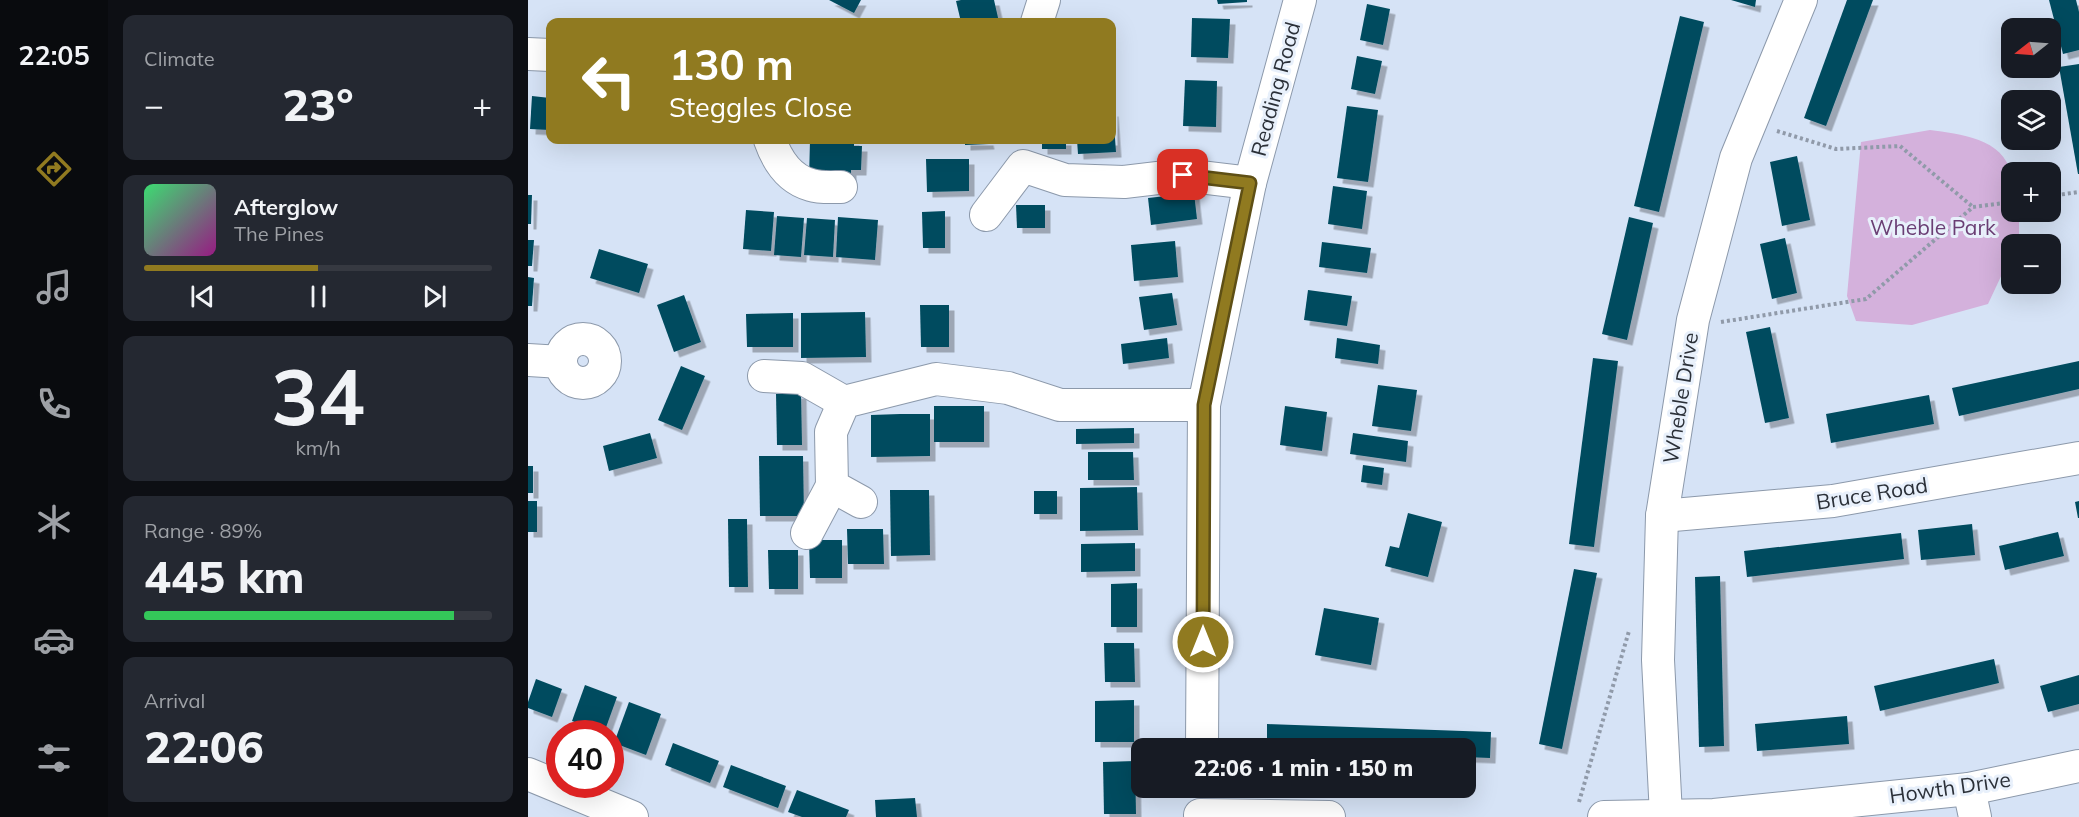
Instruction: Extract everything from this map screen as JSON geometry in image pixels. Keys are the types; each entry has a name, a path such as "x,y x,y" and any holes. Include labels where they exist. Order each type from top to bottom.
{"street":[{"path":"1038,18 1044,0"},
{"name":"Reading Road","path":"1202,738 1204,405 1250,183 1300,0"},
{"name":"Wheble Drive","path":"1666,815 1658,660 1662,516 1693,320 1736,158 1801,0"},
{"path":"528,54 546,55"},
{"path":"771,144 774,153 792,176 811,185 841,188"},
{"path":"986,215 1022,153 1065,180 1124,182 1183,175 1250,183"},
{"path":"528,360 561,362"},
{"path":"765,376 802,378 844,402 936,379 1008,388 1060,405 1204,405"},
{"path":"807,533 832,486 831,432 844,402"},
{"name":"Bruce Road","path":"1662,516 1833,501 2079,458"},
{"path":"832,486 861,502"},
{"name":"Howth Drive","path":"1591,811 1714,815 1972,803 2079,766"},
{"path":"528,774 632,817"},
{"path":"1201,806 1329,817"}],"path":[{"path":"1754,116 1771,130 1836,149 1900,146 1974,207"},
{"path":"2061,194 2079,192"},
{"path":"1693,320 1726,323 1866,298 1974,207 2001,203"},
{"path":"1591,811 1630,628"}],"green space":[{"name":"Wheble Park","path":"1930,130 1979,140 1999,152 2007,162 2001,162 2001,222 2019,222 2019,234 2001,234 2001,276 1988,304 1912,325 1856,321 1847,296 1861,142"}],"building":[{"path":"829,0 861,0 854,13"},
{"path":"994,0 998,18 960,18 956,1"},
{"path":"1217,0 1247,0 1247,2 1218,4"},
{"path":"1731,0 1756,0 1755,7"},
{"path":"1847,0 1873,0 1826,126 1804,118"},
{"path":"2049,0 2076,0 2079,12 2079,50 2063,54 2061,18 2054,18"},
{"path":"1367,4 1390,9 1383,45 1360,40"},
{"path":"1680,16 1704,22 1659,212 1634,206"},
{"path":"1192,18 1230,19 1228,58 1191,57"},
{"path":"1357,56 1382,61 1375,94 1351,89"},
{"path":"2079,64 2079,174 2061,78 2061,67"},
{"path":"1185,80 1217,81 1216,127 1183,126"},
{"path":"532,96 546,98 546,130 530,129"},
{"path":"1347,106 1378,110 1368,182 1337,178"},
{"path":"810,144 862,146 861,170 851,170 851,180 809,179"},
{"path":"1042,144 1066,144 1066,149 1042,149"},
{"path":"1077,144 1115,144 1116,152 1078,154"},
{"path":"1797,156 1810,220 1782,226 1770,162"},
{"path":"926,159 969,159 969,191 927,192"},
{"path":"1333,186 1367,191 1362,229 1328,224"},
{"path":"1194,193 1197,219 1151,225 1148,198"},
{"path":"528,195 532,195 531,224 528,224"},
{"path":"1016,205 1045,205 1045,228 1017,228"},
{"path":"746,210 774,212 771,251 743,249"},
{"path":"945,211 945,248 923,248 922,212"},
{"path":"777,216 804,218 801,257 774,255"},
{"path":"838,217 878,220 875,260 836,257"},
{"path":"1629,217 1653,223 1627,340 1602,334"},
{"path":"807,218 835,220 833,257 804,255"},
{"path":"1785,238 1797,293 1772,299 1760,244"},
{"path":"528,240 534,240 532,266 528,266"},
{"path":"1175,241 1178,277 1134,281 1131,245"},
{"path":"1322,242 1371,248 1367,273 1319,267"},
{"path":"599,249 648,264 639,293 590,278"},
{"path":"528,277 534,278 532,306 528,306"},
{"path":"1308,290 1352,296 1347,326 1304,320"},
{"path":"1172,293 1177,325 1144,330 1139,297"},
{"path":"684,295 701,342 674,352 657,305"},
{"path":"920,305 949,305 949,347 921,347"},
{"path":"865,312 866,357 801,358 801,313"},
{"path":"793,313 793,347 747,347 746,314"},
{"path":"1770,327 1789,418 1765,423 1746,332"},
{"path":"1167,338 1169,358 1123,364 1121,344"},
{"path":"1337,338 1380,345 1378,364 1335,358"},
{"path":"1593,358 1618,361 1594,547 1569,544"},
{"path":"2079,361 2079,389 1959,416 1952,388"},
{"path":"681,366 705,376 682,430 658,420"},
{"path":"1378,385 1417,390 1411,431 1372,426"},
{"path":"801,393 802,445 777,445 776,394"},
{"path":"1929,395 1934,424 1831,443 1826,414"},
{"path":"934,406 984,406 984,442 934,442"},
{"path":"1285,406 1327,412 1322,451 1280,445"},
{"path":"930,414 930,456 871,457 871,415"},
{"path":"1134,428 1134,443 1076,444 1076,429"},
{"path":"650,433 657,458 609,471 603,446"},
{"path":"1353,433 1408,441 1406,462 1350,454"},
{"path":"1088,452 1133,452 1134,480 1088,480"},
{"path":"759,456 803,456 804,516 760,516"},
{"path":"1363,465 1384,468 1382,485 1361,482"},
{"path":"528,466 533,466 533,493 528,493"},
{"path":"1137,487 1138,530 1080,531 1080,488"},
{"path":"890,490 929,490 930,555 891,556"},
{"path":"1034,491 1057,491 1057,514 1034,514"},
{"path":"528,501 537,501 537,532 528,532"},
{"path":"2079,501 2079,518 2078,518 2075,502"},
{"path":"1408,513 1442,522 1428,577 1385,566 1390,546 1399,548"},
{"path":"728,519 747,519 748,587 729,587"},
{"path":"1972,524 1975,555 1921,560 1918,530"},
{"path":"847,529 883,529 884,564 848,564"},
{"path":"2058,532 2064,556 2005,570 1999,546"},
{"path":"1901,533 1904,559 1747,577 1744,551"},
{"path":"809,540 842,540 842,578 810,578"},
{"path":"1135,543 1135,571 1081,572 1081,544"},
{"path":"768,550 798,550 798,589 769,589"},
{"path":"1574,569 1597,573 1562,749 1539,744"},
{"path":"1720,576 1724,746 1699,747 1695,577"},
{"path":"1137,583 1137,627 1111,627 1111,584"},
{"path":"1324,608 1379,618 1371,665 1315,655"},
{"path":"1104,643 1134,643 1135,682 1105,682"},
{"path":"1994,659 1999,683 1880,711 1874,686"},
{"path":"2079,675 2079,704 2048,712 2040,686"},
{"path":"536,679 562,689 552,717 528,708"},
{"path":"585,685 617,697 609,720 572,720"},
{"path":"1134,700 1134,738 1131,738 1131,742 1095,742 1095,701"},
{"path":"629,702 661,714 646,755 624,747 622,720"},
{"path":"1847,716 1849,744 1757,751 1755,724"},
{"path":"1267,724 1491,732 1490,758 1476,757 1476,738 1267,738"},
{"path":"673,743 719,761 710,783 665,765"},
{"path":"1131,761 1131,798 1136,798 1136,814 1104,814 1103,762"},
{"path":"731,765 786,786 778,808 723,787"},
{"path":"797,790 849,810 846,817 802,817 788,812"},
{"path":"915,798 917,817 876,817 875,800"}],"route":[{"path":"1183,175 1250,183 1204,405 1203,642"}]}
